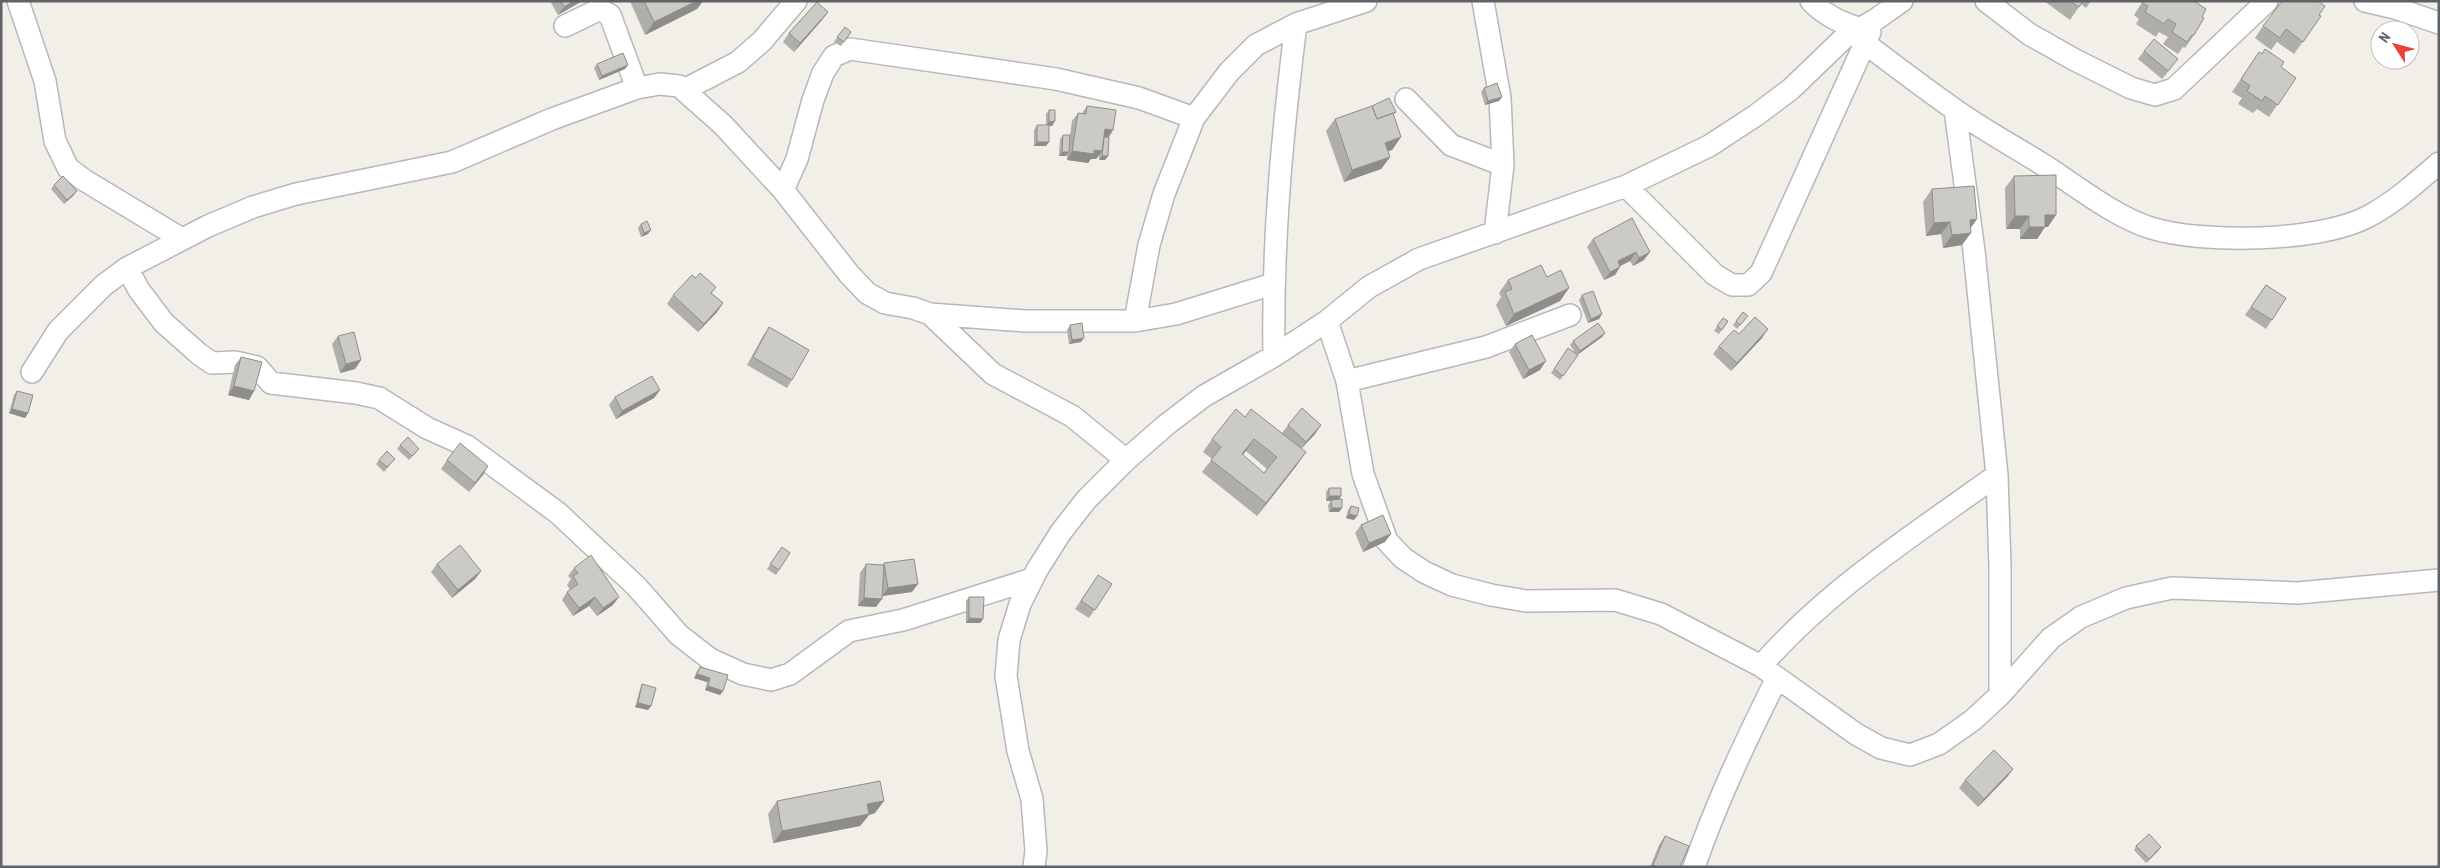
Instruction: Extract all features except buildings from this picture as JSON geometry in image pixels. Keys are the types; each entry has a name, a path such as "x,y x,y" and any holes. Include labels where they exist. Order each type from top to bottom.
{"street":[{"path":"18,1 45,82 55,141 68,168 84,180 182,239"},
{"path":"684,90 738,62 762,41 796,1"},
{"path":"1135,321 1150,245 1164,194 1194,118 1229,72 1256,45 1296,24 1366,1"},
{"path":"1482,1 1500,98 1503,165 1495,233"},
{"path":"1811,1 1822,12 1835,20 1871,22 1955,110 2108,207 2150,228 2184,235 2218,238 2287,235 2326,230 2366,218 2403,195 2439,163"},
{"path":"1034,867 1036,850 1032,799 1018,751 1006,676 1009,640 1020,604 1032,579 1061,532 1081,507 1126,460 1166,425 1204,396 1274,356 1327,321 1369,286 1419,259 1626,186 1710,146 1791,89 1844,38 1902,1"},
{"path":"1986,1 2029,34 2075,60 2131,88 2155,95 2174,89 2267,1"},
{"path":"2365,1 2395,8 2439,23"},
{"path":"565,26 596,11 601,10 610,15 638,88"},
{"path":"1626,186 1715,275 1732,285 1748,285 1761,273 1871,22"},
{"path":"1274,356 1272,284 1281,142 1296,24"},
{"path":"783,190 797,160 813,100 823,73 834,56 850,49 1056,79 1139,98 1194,118"},
{"path":"32,372 58,331 84,303 127,268 182,239 253,208 296,194 452,162 552,119 638,88 669,84 684,90 723,126 783,190 849,274 867,293 886,303 913,308 930,314 1034,321 1135,321 1176,314 1272,284"},
{"path":"1406,99 1451,145 1503,165"},
{"path":"1955,110 1974,251 1997,475 2000,566 2000,695"},
{"path":"127,268 139,290 164,323 181,340 212,363 235,362 257,367 271,383 356,393 379,398 427,428 467,446 558,513 636,586 679,635 710,659 743,674 771,680 790,674 849,631 902,620 1032,579"},
{"path":"930,314 993,374 1072,416 1126,460"},
{"path":"1347,381 1486,346 1570,316"},
{"path":"1327,321 1347,381 1363,474 1388,541 1403,558 1424,572 1452,585 1491,595 1526,602 1616,600 1661,614 1769,672 1856,734 1881,748 1910,755 1939,744 1973,720 2000,695 2051,638 2081,617 2126,598 2172,588 2298,593 2439,580"},
{"path":"1694,867 1711,820 1741,749 1769,672 1784,639 1805,619 1887,554 1997,475"}]}
